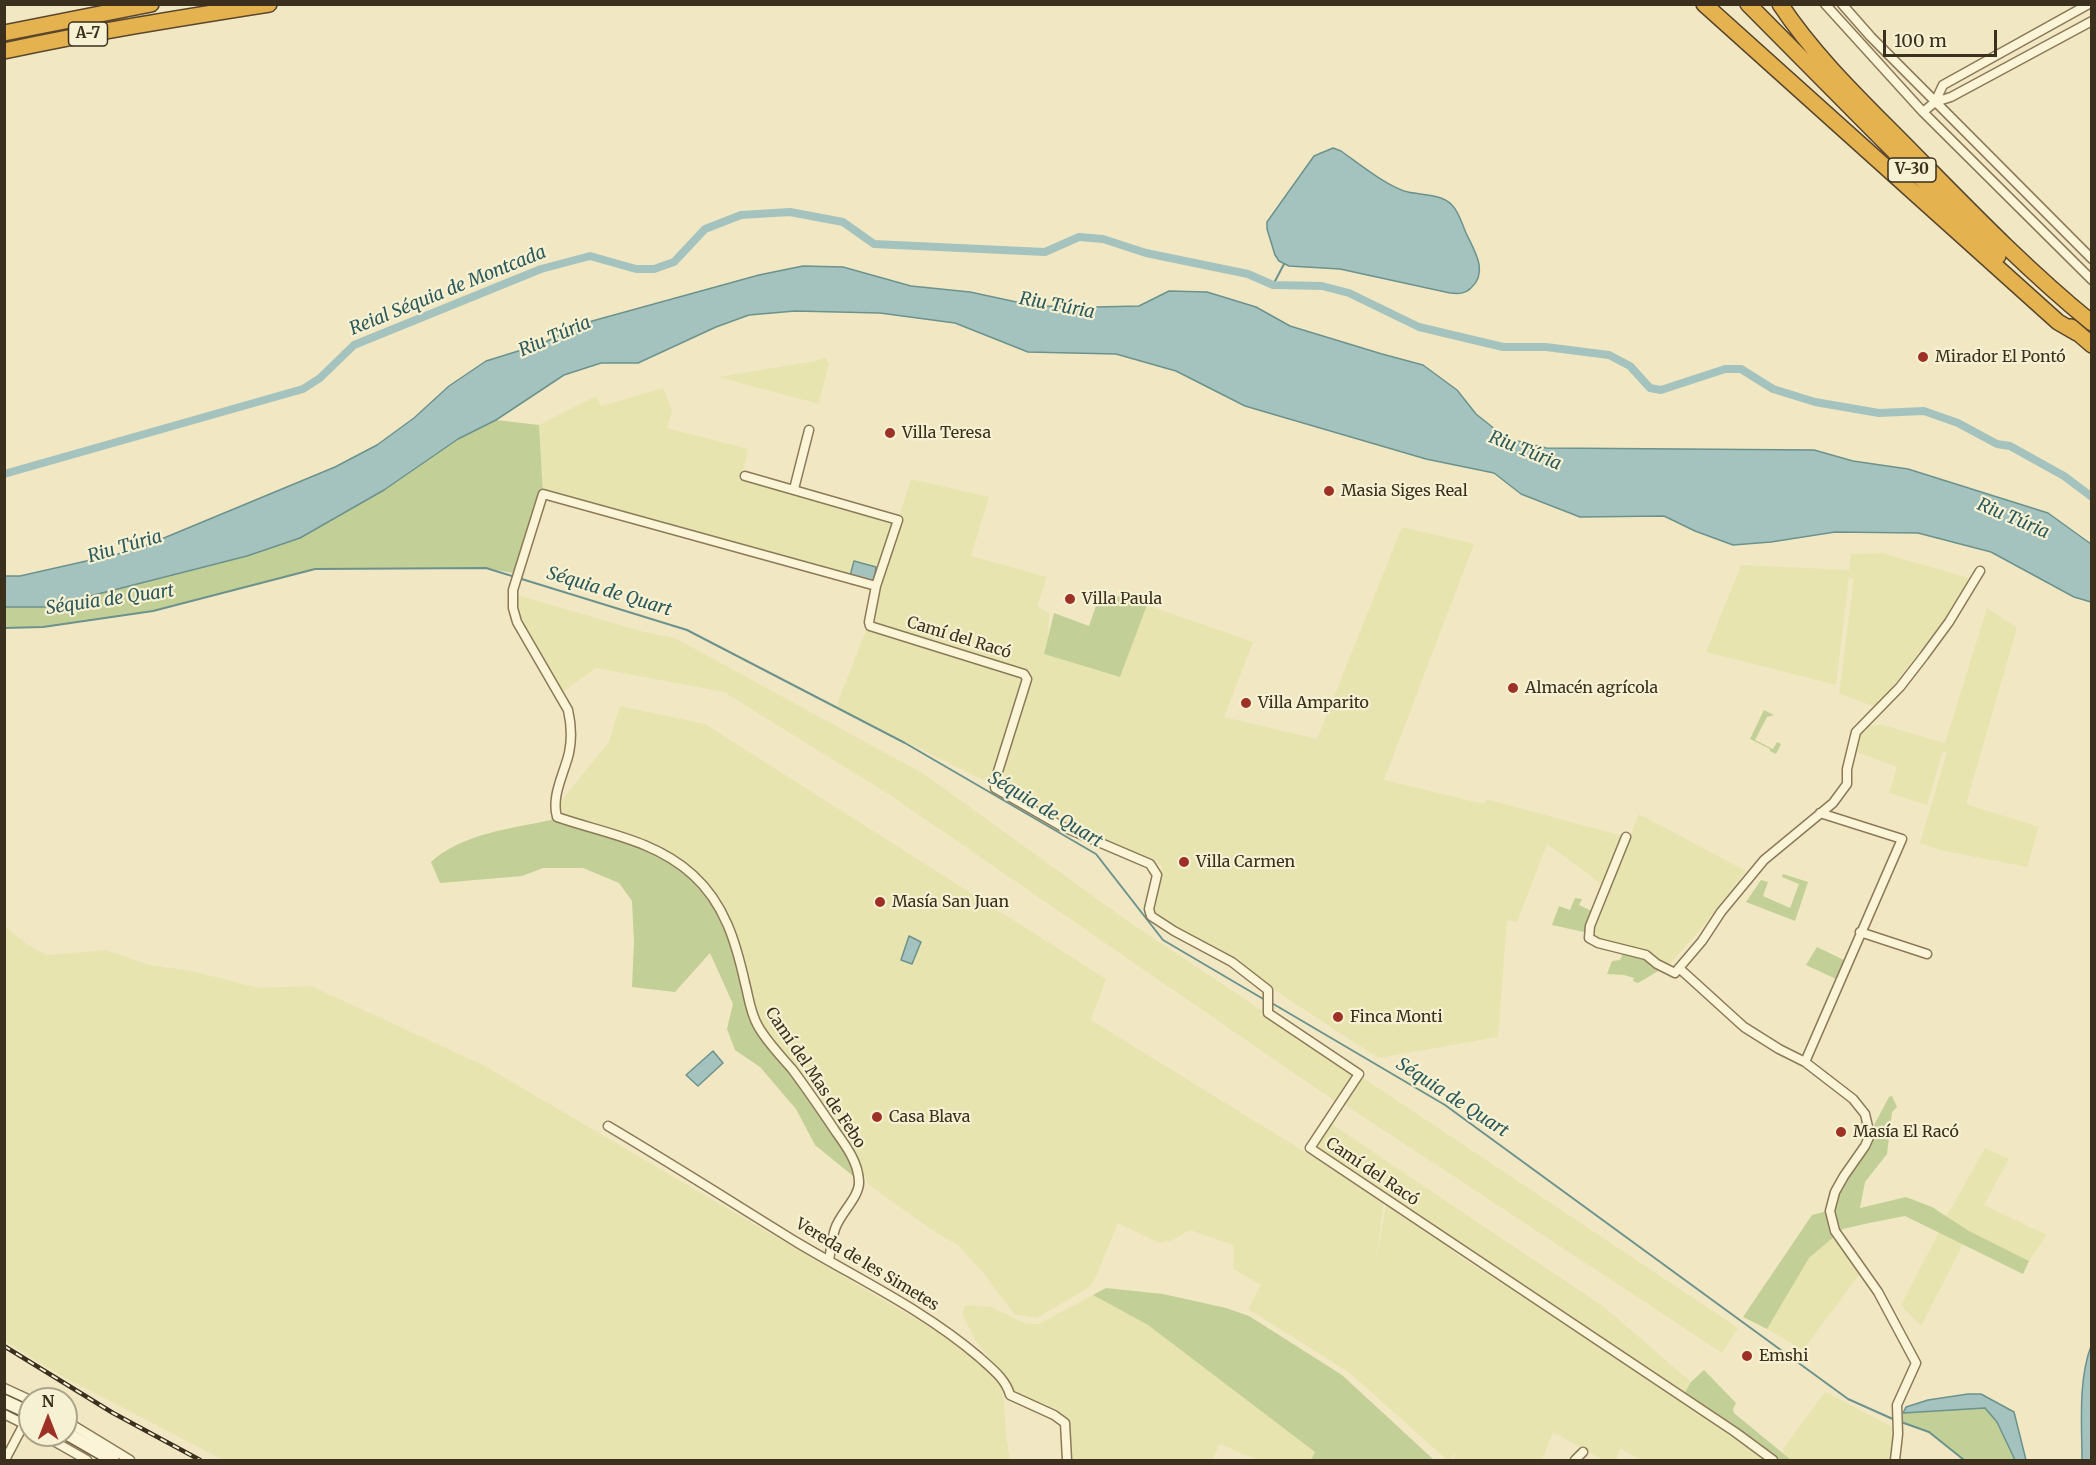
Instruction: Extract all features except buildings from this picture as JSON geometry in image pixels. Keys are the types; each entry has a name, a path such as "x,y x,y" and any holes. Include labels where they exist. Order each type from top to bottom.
{"highway":[{"name":"A-7","path":"4,33 151,4"},
{"name":"A-7","path":"4,51 172,19 269,4"},
{"path":"1704,4 2049,314 2077,333"},
{"name":"V-30","path":"1748,4 2091,345"},
{"name":"V-30","path":"1780,4 1814,49 1852,91 2014,254 2091,323"}],"main road":[{"path":"4,1401 18,1413"},
{"path":"78,1440 113,1461"}],"street":[{"path":"1825,4 1923,112 2091,280"},
{"path":"1842,4 1935,102 2091,259"},
{"path":"1935,102 1943,85 2089,4"},
{"path":"1923,112 1935,102 1952,97 2091,21"},
{"path":"794,489 809,430"},
{"path":"744,476 898,520 876,586"},
{"name":"Camí del Mas de Febo","path":"829,1260 835,1228 860,1183 848,1150 794,1071 766,1039 757,1024 750,1009 734,939 725,916 710,893 693,874 639,842 556,817 554,805 570,750 571,722 568,710 517,622 513,608 513,590 543,494 876,586"},
{"path":"1626,837 1590,926 1589,938 1598,943 1646,954 1657,964 1675,973 1764,860 1833,803 1847,784 1847,769 1857,732 1900,687 1950,622 1980,571"},
{"name":"Camí del Racó","path":"876,586 870,626 1024,674 1027,679 995,781 995,788 1061,826 1150,864 1157,875 1149,909 1151,916 1232,962 1268,990 1268,1013 1359,1074 1310,1148 1735,1432 1773,1461"},
{"path":"1804,1062 1902,839 1820,813"},
{"path":"1860,932 1927,954"},
{"path":"1679,969 1744,1027 1804,1062 1853,1100 1865,1114 1870,1135 1839,1183 1830,1211 1835,1231 1878,1292 1916,1363 1898,1405 1895,1461"},
{"name":"Vereda de les Simetes","path":"608,1126 926,1316 961,1341 990,1366 1007,1386 1010,1395 1054,1415 1065,1423 1067,1461"},
{"path":"4,1388 18,1394"},
{"path":"78,1428 130,1461"},
{"path":"5,1461 18,1438"},
{"path":"63,1447 87,1461"},
{"path":"1575,1461 1583,1452"}],"shaded area":[{"path":"825,357 829,364 819,404 718,377 816,361"},
{"path":"663,388 672,410 667,428 748,449 742,475 898,520 911,479 989,497 971,556 1047,577 1037,606 1049,613 1048,639 1044,654 1120,677 1147,605 1253,642 1224,717 1317,739 1402,527 1474,544 1384,780 1484,804 1486,799 1626,837 1606,887 1547,844 1517,922 1507,920 1498,1037 1378,1058 1232,962 1174,931 1149,909 1161,878 1162,866 1065,825 991,784 836,707 871,623 876,586 543,494 539,425 596,396 601,406"},
{"path":"1882,553 1969,578 1954,608 1876,707 1839,694 1854,579 1849,577 1836,685 1706,652 1741,565 1849,570 1851,554"},
{"path":"517,595 644,632 675,638 924,774 1129,922 1738,1328 1722,1353 1341,1102 1339,1104 890,795 724,692 596,668 562,692 530,641 515,608"},
{"path":"1987,608 2017,628 1966,804 2039,827 2027,867 1940,850 1920,843 1947,752 1943,751 1927,805 1889,793 1897,767 1854,751 1858,734 1867,724 1873,726 1879,724 1945,743"},
{"path":"620,706 705,724 1106,979 1091,1020 1384,1201 1375,1266 1387,1199 1310,1148 1330,1123 1604,1307 1691,1382 1684,1394 1390,1202 1462,1258 1547,1311 1772,1460 1640,1460 1620,1448 1616,1460 1603,1460 1553,1432 1542,1460 1493,1460 1489,1458 1486,1460 1453,1460 1456,1453 1447,1460 1350,1373 1248,1309 1261,1285 1233,1269 1233,1245 1190,1230 1173,1240 1159,1243 1118,1223 1094,1281 1089,1287 1037,1318 1014,1314 984,1274 958,1245 935,1232 868,1184 861,1165 829,1115 767,1034 751,999 729,919 715,894 693,874 639,838 564,817 560,802 609,742"},
{"path":"1639,814 1746,871 1701,929 1666,968 1600,941 1593,927"},
{"path":"4,923 10,931 28,945 47,955 106,950 149,965 192,971 259,988 311,986 483,1065 938,1332 972,1357 993,1375 1001,1386 1010,1460 223,1460 58,1374 5,1341"},
{"path":"1985,1148 2009,1159 1984,1205 2047,1235 2029,1261 1969,1232 1947,1216"},
{"path":"1835,1231 1860,1274 1803,1350 1767,1329 1809,1258 1829,1241"},
{"path":"1939,1232 1963,1244 1921,1326 1901,1305"},
{"path":"1093,1295 1148,1325 1316,1452 1311,1460 1257,1460 1220,1444 1212,1460 1071,1460 1068,1420 1057,1410 1014,1392 976,1341 962,1314 965,1305 991,1307 1026,1324 1039,1324"},
{"path":"1825,1392 1895,1428 1895,1460 1791,1460 1783,1454 1783,1449"}],"green space":[{"path":"496,420 539,425 543,494 518,574 486,568 315,569 153,611 43,627 5,628 4,607 47,607 247,556 300,538 384,490 458,439"},
{"path":"1101,591 1147,605 1120,677 1044,654 1054,613 1089,626"},
{"path":"1764,710 1774,715 1767,717 1755,740 1773,749 1777,742 1781,744 1776,754 1750,739"},
{"path":"557,817 665,855 710,893 725,916 750,1009 856,1168 853,1176 815,1145 796,1109 760,1067 735,1050 727,1029 733,1004 710,953 675,992 632,987 634,942 632,901 619,883 583,868 543,868 522,876 440,883 431,862 443,852 472,839 504,829"},
{"path":"1783,874 1808,882 1795,921 1746,902 1761,880 1768,882 1763,896 1790,908 1799,884 1782,877"},
{"path":"1575,898 1582,899 1579,905 1594,912 1584,932 1552,925 1559,906 1570,910"},
{"path":"1817,947 1846,961 1838,980 1806,965"},
{"path":"1624,951 1645,958 1660,970 1638,983 1633,981 1634,978 1624,975 1607,974 1612,961 1620,960"},
{"path":"1892,1096 1897,1107 1892,1112 1887,1154 1865,1182 1860,1208 1906,1197 1932,1207 1969,1231 2029,1261 2023,1274 1905,1216 1843,1229 1809,1258 1767,1329 1743,1317 1812,1215 1828,1211 1889,1097"},
{"path":"1106,1288 1163,1294 1226,1308 1249,1316 1342,1375 1434,1460 1311,1460 1315,1452 1148,1325 1093,1295"},
{"path":"1704,1370 1736,1403 1734,1413 1791,1460 1773,1460 1684,1394 1691,1382"},
{"path":"1985,1408 1997,1422 2015,1460 1964,1460 1929,1432 1900,1422 1903,1413"}],"water":[{"path":"1333,148 1400,190 1437,197 1452,205 1478,261 1479,275 1471,288 1461,293 1450,293 1340,269 1289,266 1279,261 1267,229 1267,222 1314,156"},
{"name":"Riu Túria","path":"803,266 843,267 911,286 970,292 1035,306 1139,306 1169,291 1207,292 1256,307 1290,326 1423,365 1457,390 1476,414 1506,438 1546,448 1814,450 1853,461 1908,469 2048,513 2091,544 2091,602 2074,597 1991,552 1918,533 1835,532 1771,542 1733,545 1695,531 1664,516 1580,517 1521,494 1494,473 1426,459 1245,406 1176,371 1116,354 1028,352 955,323 880,313 795,311 749,315 716,327 638,363 601,363 564,375 496,420 458,439 384,490 300,538 247,556 47,607 5,607 5,576 20,576 135,550 335,467 377,445 414,418 449,386 486,361 541,344 585,323 759,275"},
{"path":"854,561 876,567 874,581 850,576"},
{"path":"909,936 921,942 912,964 901,960"},
{"path":"713,1051 723,1063 698,1086 686,1075"},
{"path":"2091,1346 2091,1460 2082,1460 2082,1388"},
{"path":"1981,1394 2014,1412 2026,1460 2015,1460 1997,1422 1985,1408 1903,1413 1906,1407 1928,1400"}],"waterway":[{"name":"Reial Séquia de Montcada","path":"4,474 303,389 320,378 354,345 541,269 590,256 636,269 654,269 674,262 705,229 741,215 790,212 843,222 874,244 1045,252 1079,237 1103,239 1146,253 1248,274 1273,285 1322,286 1349,293 1419,327 1503,347 1546,347 1609,355 1630,366 1650,388 1661,390 1725,369 1741,369 1773,389 1815,402 1879,413 1924,411 1958,423 1997,444 2010,446 2064,476 2092,497"},
{"path":"1273,285 1284,264"},
{"name":"Séquia de Quart","path":"4,628 43,627 153,611 315,569 486,568 687,630 905,743 1096,854 1163,940 1265,1000"},
{"name":"Séquia de Quart","path":"1270,1002 1445,1105 1848,1399 1895,1420"},
{"name":"Séquia de Quart","path":"1901,1422 1929,1432 1964,1460"}],"railway":[{"path":"4,1346 113,1413 200,1460"}],"place":[{"name":"Mirador El Pontó","path":"1923,357"},
{"name":"Villa Teresa","path":"890,433"},
{"name":"Masia Siges Real","path":"1329,491"},
{"name":"Villa Paula","path":"1070,599"},
{"name":"Almacén agrícola","path":"1513,688"},
{"name":"Villa Amparito","path":"1246,703"},
{"name":"Villa Carmen","path":"1184,862"},
{"name":"Masía San Juan","path":"880,902"},
{"name":"Finca Monti","path":"1338,1017"},
{"name":"Casa Blava","path":"877,1117"},
{"name":"Masía El Racó","path":"1841,1132"},
{"name":"Emshi","path":"1747,1356"}]}
